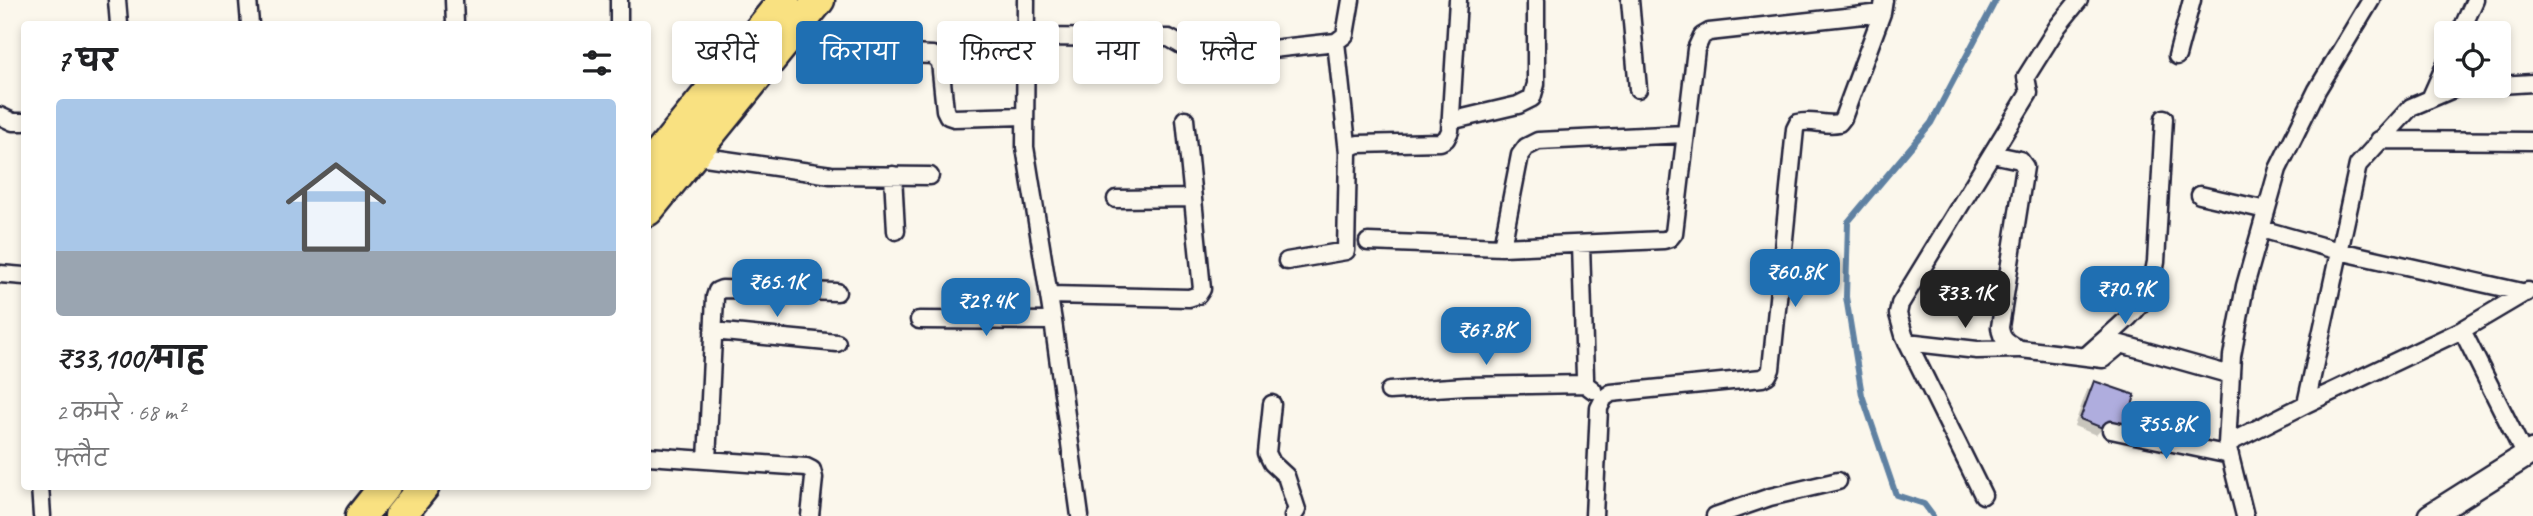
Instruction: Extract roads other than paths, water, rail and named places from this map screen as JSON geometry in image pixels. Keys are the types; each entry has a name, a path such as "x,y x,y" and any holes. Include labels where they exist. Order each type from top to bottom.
{"highway":[{"path":"651,164 784,0"},
{"path":"651,206 819,0"},
{"path":"361,516 382,490"},
{"path":"400,516 421,490"}],"main road":[{"path":"2430,516 2529,454"}],"street":[{"path":"117,0 119,21"},
{"path":"247,0 250,21"},
{"path":"454,0 455,21"},
{"path":"619,0 619,21"},
{"path":"1025,21 1026,0"},
{"path":"1059,37 1169,38 1195,53 1208,56 1336,42 1345,35 1351,0"},
{"path":"1348,153 1350,147 1358,144 1440,142 1446,139 1450,131 1458,0"},
{"path":"1450,121 1518,105 1532,98 1536,84 1536,0"},
{"path":"1630,0 1638,89"},
{"path":"1983,495 1907,342 1900,325 1900,303 2029,93 2026,77 2058,26 2079,0"},
{"path":"2178,56 2192,0"},
{"path":"2245,516 2228,450 2232,356 2245,286 2278,169 2311,102 2371,0"},
{"path":"2465,21 2475,0"},
{"path":"1368,242 1502,247 1670,238 1674,233 1696,49 1702,36 1709,32 1883,7 1843,118 1832,125 1805,121 1798,123 1795,129 1771,369 1768,375 1762,379 1611,393 1604,398 1599,408 1594,516"},
{"path":"1287,261 1346,251 1348,153 1336,42"},
{"path":"923,55 933,55 940,62 948,116 1024,116"},
{"path":"2511,84 2533,83"},
{"path":"1024,84 1026,162 1053,321 1080,516"},
{"path":"2430,99 2434,90"},
{"path":"2306,404 2358,165 2411,107 2434,97"},
{"path":"0,116 13,122 21,122"},
{"path":"2085,357 2136,309 2146,297 2152,281 2156,262 2164,118"},
{"path":"1049,295 1189,298 1198,295 1202,289 1185,120"},
{"path":"1502,247 1520,155 1526,147 1538,141 1685,134"},
{"path":"2379,140 2533,141"},
{"path":"1992,154 2020,160 2025,167 2000,327 2003,338 2010,345 2021,349"},
{"path":"691,155 831,175 930,176"},
{"path":"893,175 897,231"},
{"path":"2200,195 2266,210"},
{"path":"1116,199 1193,198"},
{"path":"2261,229 2339,251 2530,290"},
{"path":"1581,244 1585,384"},
{"path":"0,274 21,277"},
{"path":"2110,430 2228,450 2306,404 2462,330 2530,290"},
{"path":"707,460 717,291 837,292"},
{"path":"919,320 1053,321"},
{"path":"2462,330 2529,454"},
{"path":"713,331 837,343"},
{"path":"1907,342 1977,350 2021,349 2102,359 2121,344 2231,375"},
{"path":"1389,391 1466,386 1585,384 1604,398"},
{"path":"1272,404 1267,453 1272,463 1286,475 1297,510 1293,516"},
{"path":"651,456 806,467 812,470 814,478 810,516"},
{"path":"1715,516 1770,497 1838,481"},
{"path":"40,490 42,516"}],"waterway":[{"path":"1933,516 1924,504 1896,495 1862,395 1846,297 1848,222 1931,123 1996,0"}]}
